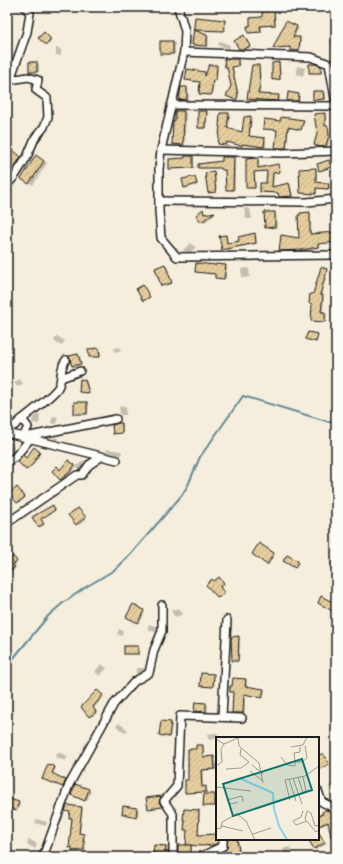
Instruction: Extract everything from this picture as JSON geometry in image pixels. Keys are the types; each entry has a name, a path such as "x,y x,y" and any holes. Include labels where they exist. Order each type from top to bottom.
{"street":[{"path":"8,80 27,32 30,13 25,7"},
{"path":"178,7 185,31 184,52 161,150 158,201 161,238 177,257 336,255"},
{"path":"171,105 336,105 329,64 310,57 184,52"},
{"path":"7,185 15,176 27,157 35,138 44,126 48,117 47,98 36,90 38,80 28,77 8,80"},
{"path":"161,150 282,153 336,151"},
{"path":"158,201 307,202 336,199"},
{"path":"7,428 14,426 58,388 61,378 61,366 66,360"},
{"path":"61,378 80,372"},
{"path":"7,462 15,457 26,438 28,427 22,419"},
{"path":"26,438 116,419"},
{"path":"7,433 117,460"},
{"path":"7,524 77,475 82,475 89,465 101,456"},
{"path":"43,857 69,785 114,704 134,681 149,673 154,650 162,631 162,605"},
{"path":"222,717 227,620"},
{"path":"173,857 173,814 164,800 177,786 180,716 242,718"},
{"path":"319,794 322,802 336,809"},
{"path":"200,857 224,846 223,840"}],"building":[{"path":"274,11 275,25 260,26 261,32 248,33 247,26 250,26 250,18 262,17 262,12"},
{"path":"195,17 225,20 224,31 194,30 207,35 207,46 192,45"},
{"path":"286,21 297,26 293,37 300,37 299,51 290,50 290,47 273,48"},
{"path":"44,32 50,38 50,41 47,44 38,38"},
{"path":"244,35 250,46 244,49 239,49 234,41"},
{"path":"160,41 173,41 173,54 160,54"},
{"path":"224,59 238,59 238,66 232,67 238,95 236,100 226,96 231,86"},
{"path":"29,62 37,62 37,72 29,72"},
{"path":"279,62 280,79 272,80 272,63"},
{"path":"309,64 321,66 321,73 309,73"},
{"path":"209,65 217,65 216,80 213,80 211,95 199,94 200,82 185,80 187,69 205,72 205,76"},
{"path":"252,65 259,65 260,85 258,94 279,95 278,101 247,99"},
{"path":"181,87 187,87 187,99 179,100"},
{"path":"313,91 323,91 324,99 313,100"},
{"path":"288,92 299,94 298,101 287,101"},
{"path":"175,111 184,111 183,145 172,144"},
{"path":"198,111 207,111 205,128 198,128"},
{"path":"220,113 229,113 227,128 242,132 244,117 251,116 249,136 265,138 264,147 242,144 242,146 227,142 226,145 218,144"},
{"path":"325,113 325,126 328,126 329,135 326,146 321,147 314,145 317,133 314,114"},
{"path":"281,117 304,120 301,130 288,127 286,148 275,148 277,130 263,129 264,119 280,121"},
{"path":"12,149 21,157 13,169 7,164 7,155"},
{"path":"36,155 44,161 29,184 21,179"},
{"path":"185,156 193,156 193,168 169,169 169,159 185,158"},
{"path":"222,157 234,157 233,190 226,190 225,170 222,170 221,168 198,168 198,164 222,161"},
{"path":"258,158 258,168 278,164 280,172 273,173 272,187 289,183 292,196 279,197 278,193 260,192 260,183 266,183 267,171 254,172 255,188 246,188 246,159"},
{"path":"329,160 331,167 319,171 317,164"},
{"path":"316,168 316,182 329,184 328,189 316,188 316,194 300,193 299,169"},
{"path":"214,171 216,192 208,193 205,173"},
{"path":"195,177 197,184 184,188 182,179"},
{"path":"203,209 204,214 215,212 201,222 196,215"},
{"path":"264,212 275,212 275,227 265,228"},
{"path":"310,212 310,234 336,232 336,242 318,244 318,247 302,250 279,251 281,235 299,238 298,215 300,215 300,213"},
{"path":"255,233 256,243 222,250 219,236 226,235 227,243 239,241 238,237"},
{"path":"196,263 226,265 224,279 215,278 215,274 195,272"},
{"path":"165,264 172,283 161,286 155,268"},
{"path":"321,267 327,269 320,295 323,295 321,312 325,312 325,322 311,321 312,304 309,303 310,294 313,294"},
{"path":"143,285 150,297 143,301 136,289"},
{"path":"308,332 318,334 316,342 305,339"},
{"path":"99,348 100,357 89,357 88,349"},
{"path":"78,354 81,364 72,366 69,356"},
{"path":"80,379 85,380 89,393 79,392"},
{"path":"74,402 87,402 87,414 74,414"},
{"path":"122,423 122,433 113,434 112,425"},
{"path":"34,447 40,452 32,465 26,470 17,461 23,455 26,458"},
{"path":"68,460 75,465 70,472 60,480 52,471 57,466 60,470"},
{"path":"17,487 25,497 17,503 9,494"},
{"path":"53,505 55,510 41,519 44,524 38,527 32,517"},
{"path":"78,508 86,517 76,525 68,515"},
{"path":"259,543 274,553 267,565 252,554"},
{"path":"287,555 298,561 295,568 283,561"},
{"path":"13,556 17,561 13,565 15,567 7,574 7,562"},
{"path":"219,577 224,583 220,587 224,592 218,598 206,585 212,579 214,581"},
{"path":"321,596 336,604 336,613 318,603"},
{"path":"133,604 144,610 138,623 126,617"},
{"path":"239,636 238,661 232,661 231,637"},
{"path":"124,646 138,646 138,654 124,654"},
{"path":"201,673 214,674 213,687 200,686"},
{"path":"233,678 246,679 245,686 264,689 262,698 244,694 243,713 232,713 233,692 230,692 230,686 232,686"},
{"path":"97,690 103,695 93,707 96,712 89,717 81,707"},
{"path":"195,702 206,703 206,712 194,711"},
{"path":"161,721 171,722 169,737 159,735"},
{"path":"196,745 203,745 203,757 214,756 215,769 201,770 202,787 206,786 206,792 185,793 185,780 188,780 188,749 196,749"},
{"path":"323,753 329,764 319,769 319,755"},
{"path":"48,764 55,767 52,773 66,780 63,787 42,779"},
{"path":"75,784 89,789 85,801 71,795"},
{"path":"204,794 215,794 215,806 203,806"},
{"path":"161,796 159,802 162,807 148,809 146,798"},
{"path":"7,798 19,802 16,811 7,807"},
{"path":"67,805 82,807 79,833 84,834 84,850 72,851 72,847 69,848 72,818 69,818 70,812 65,811"},
{"path":"123,806 137,808 136,817 122,814"},
{"path":"184,809 199,810 198,835 216,834 216,840 218,840 218,843 202,846 186,845 187,830 184,830 185,820 183,820"},
{"path":"326,810 334,814 336,818 336,836 331,837 328,822 319,826 319,816 323,814 322,812"},
{"path":"319,833 325,843 314,849 309,840 319,840"},
{"path":"228,840 237,840 240,857 223,857 222,852 227,848"},
{"path":"154,845 166,846 165,855 153,854"},
{"path":"178,845 191,845 191,855 178,855"}],"waterway":[{"path":"7,666 49,615 86,587 116,569 131,554 182,495 200,457 243,396 336,424"}]}
